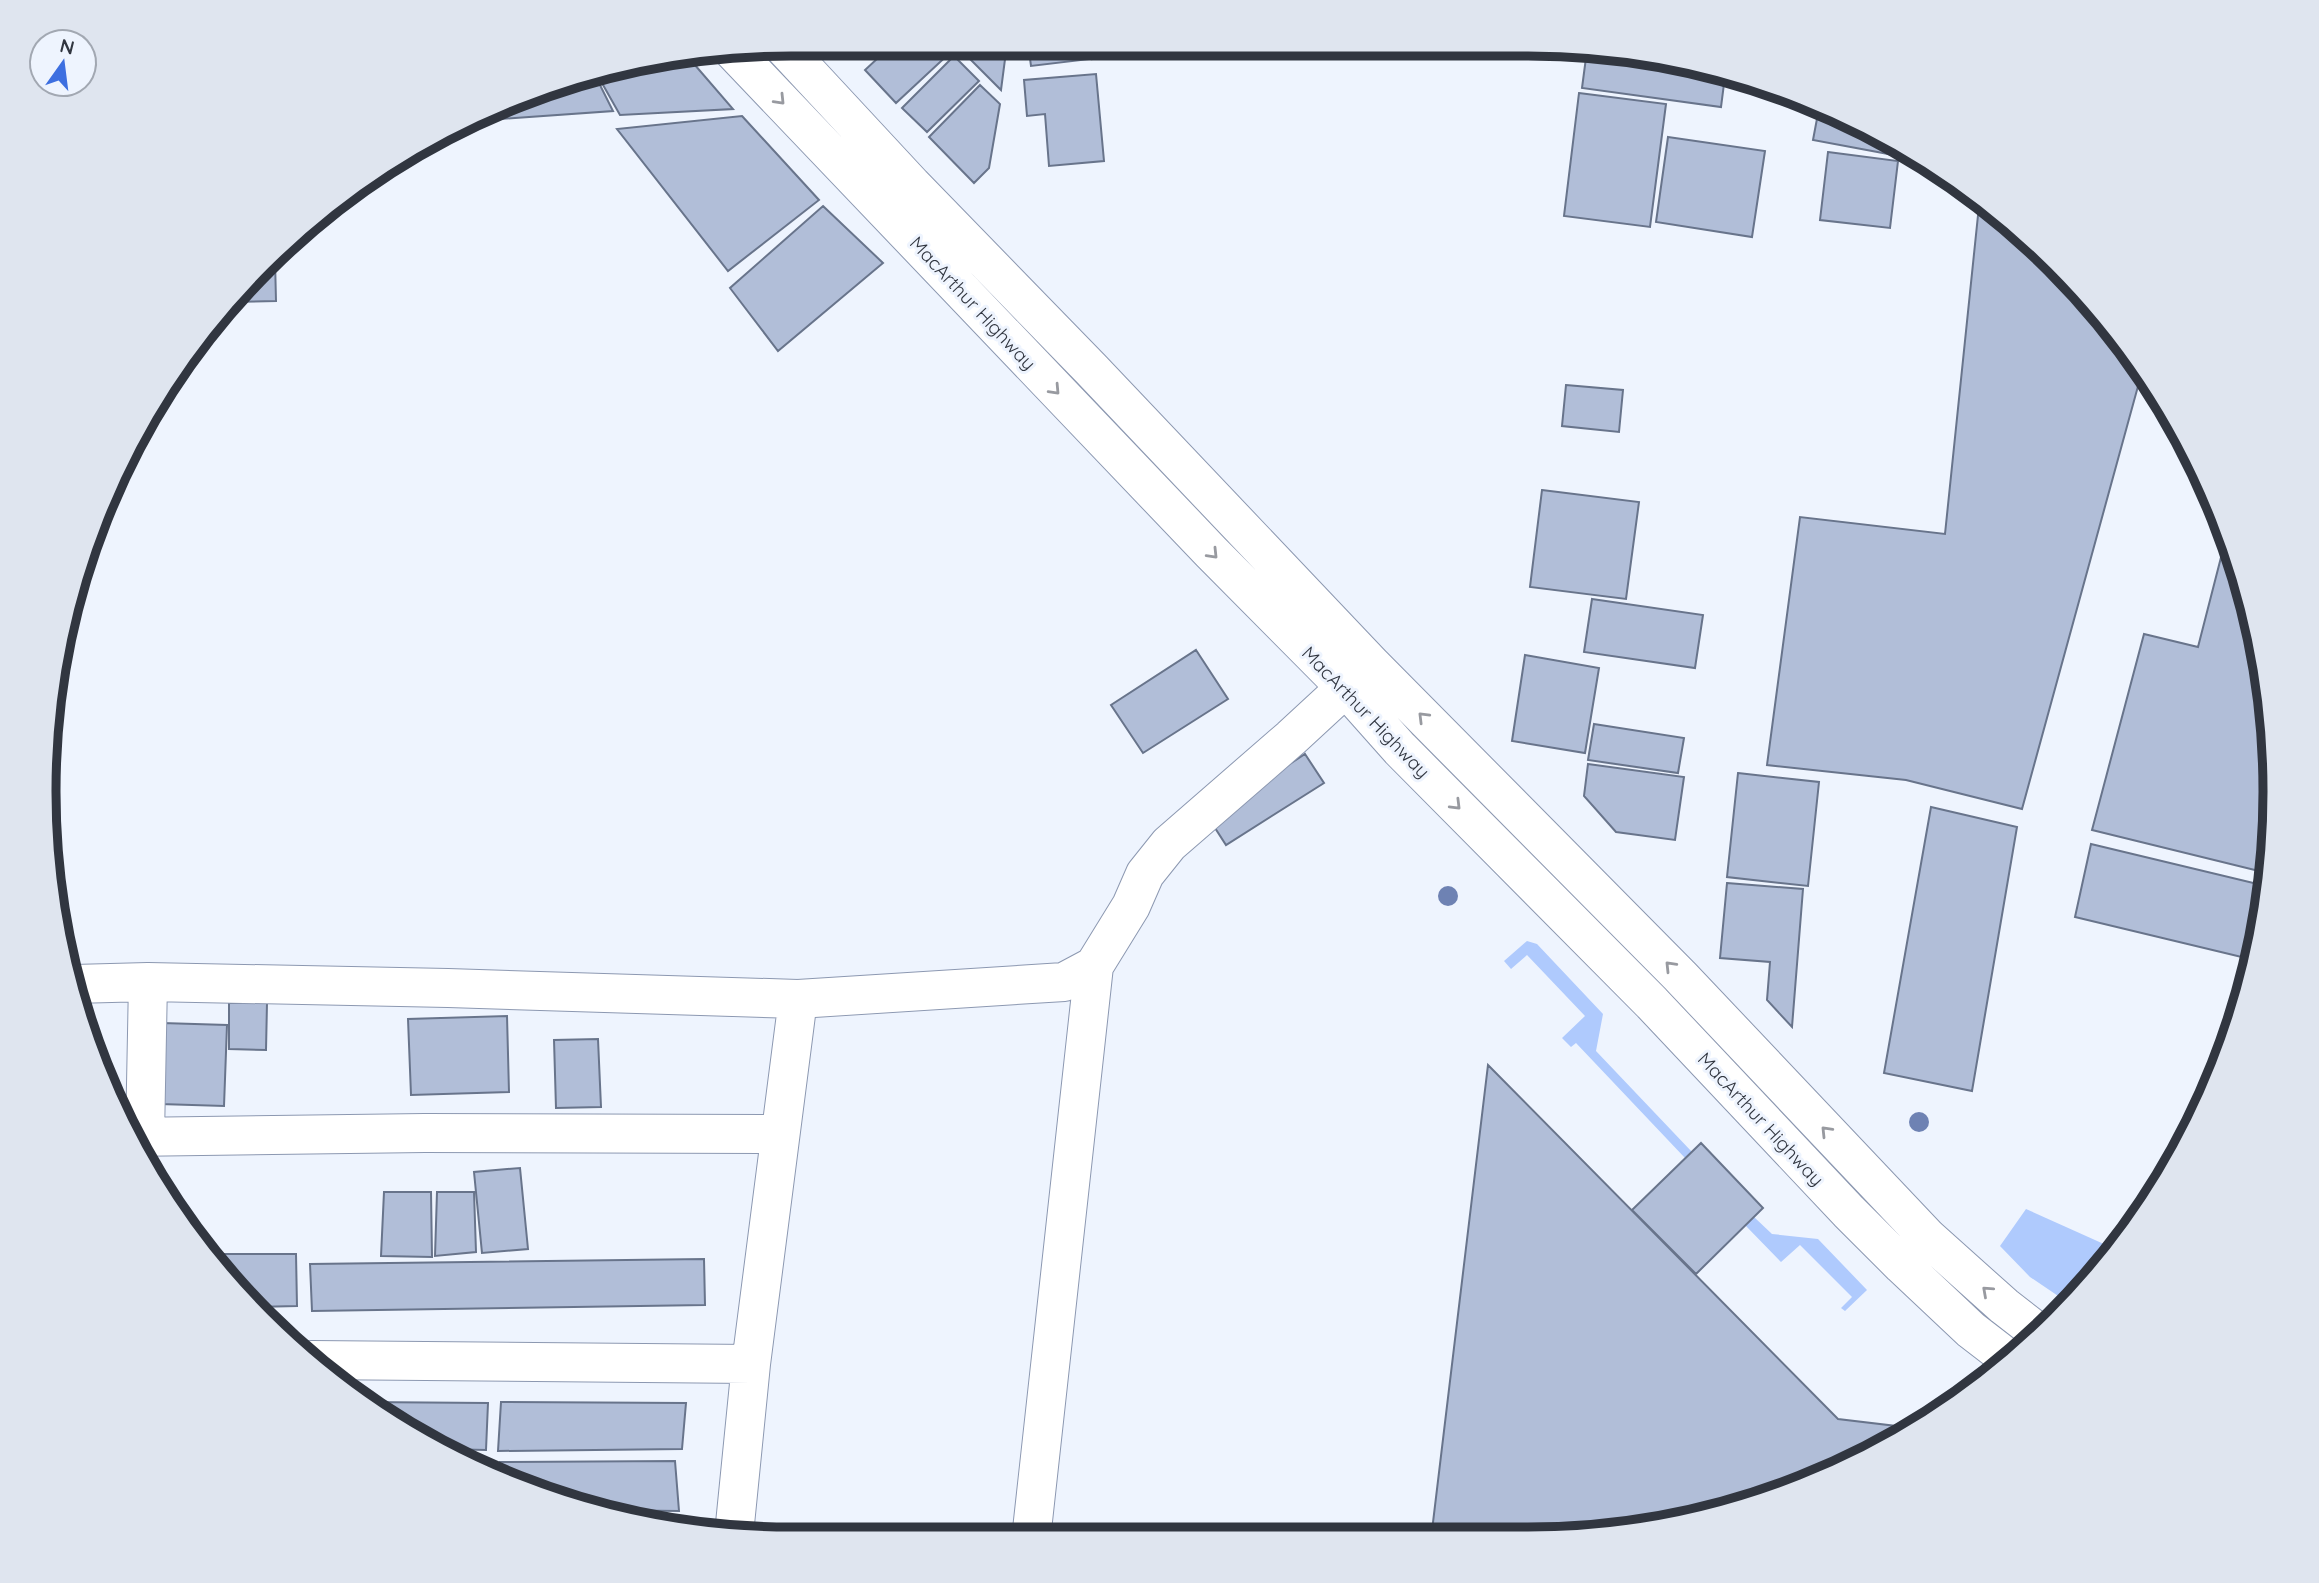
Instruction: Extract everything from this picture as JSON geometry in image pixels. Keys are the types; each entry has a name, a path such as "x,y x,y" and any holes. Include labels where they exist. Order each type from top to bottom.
{"main road":[{"name":"MacArthur Highway","path":"792,56 912,186 1091,369 1357,675 1400,749 1652,1003 1858,1221 1962,1321 2001,1353"},
{"name":"MacArthur Highway","path":"740,58 1156,495 1357,675 1680,976 1928,1238 2031,1327"},
{"path":"1032,1527 1094,966 1131,906 1145,874 1169,844 1291,738 1357,675"},
{"path":"82,984 148,982 462,988 798,999 1064,982 1094,966"},
{"path":"138,1127 148,982"},
{"path":"735,1524 751,1364 798,999"},
{"path":"142,1136 779,1134"},
{"path":"326,1360 751,1364"}],"shaded area":[{"path":"1527,941 1537,944 1603,1014 1596,1051 1692,1152 1685,1158 1576,1043 1571,1047 1562,1038 1585,1016 1527,955 1511,969 1504,961"},
{"path":"2026,1209 2106,1245 2061,1298 2030,1277 2000,1246"},
{"path":"1754,1217 1772,1234 1818,1239 1867,1290 1845,1311 1841,1308 1852,1297 1800,1245 1781,1262 1745,1225"}],"building":[{"path":"880,56 947,56 896,103 865,70"},
{"path":"954,56 979,81 927,132 902,108"},
{"path":"967,56 1005,56 1001,90"},
{"path":"1030,56 1090,56 1090,59 1031,66"},
{"path":"1092,56 1113,56 1092,59"},
{"path":"1586,59 1671,70 1724,83 1721,107 1582,88"},
{"path":"693,62 733,109 620,115 601,81"},
{"path":"1096,74 1104,161 1049,166 1045,114 1027,116 1024,80"},
{"path":"598,82 613,111 493,120 555,95"},
{"path":"980,85 1000,104 989,168 974,183 929,137"},
{"path":"1579,93 1666,104 1650,227 1564,216"},
{"path":"742,116 819,200 728,271 617,129"},
{"path":"1818,116 1896,155 1813,140"},
{"path":"1668,137 1765,151 1752,237 1656,222"},
{"path":"1828,152 1898,161 1890,228 1820,220"},
{"path":"823,206 883,263 778,351 730,288"},
{"path":"1978,211 2048,271 2111,344 2139,383 2022,809 1906,780 1767,765 1800,517 1945,534"},
{"path":"275,267 276,301 244,302"},
{"path":"1566,385 1623,390 1619,432 1562,426"},
{"path":"1542,490 1639,502 1626,599 1530,587"},
{"path":"2223,551 2238,601 2257,695 2263,792 2258,871 2092,830 2144,634 2198,647"},
{"path":"1592,599 1703,615 1695,668 1584,652"},
{"path":"1196,650 1228,699 1143,753 1111,705"},
{"path":"1525,655 1599,668 1585,753 1512,741"},
{"path":"1594,724 1684,738 1678,773 1588,760"},
{"path":"1305,754 1324,783 1226,845 1208,817"},
{"path":"1588,764 1684,777 1675,840 1616,832 1584,796"},
{"path":"1738,773 1819,782 1808,886 1727,877"},
{"path":"1931,807 2017,827 1972,1091 1884,1073"},
{"path":"2091,844 2257,884 2244,957 2075,917"},
{"path":"1727,883 1803,889 1792,1027 1767,1000 1770,962 1720,958"},
{"path":"229,1003 267,1003 266,1050 229,1049"},
{"path":"507,1016 509,1092 411,1095 408,1019"},
{"path":"162,1023 227,1025 224,1106 160,1104"},
{"path":"598,1039 601,1107 556,1108 554,1040"},
{"path":"1488,1065 1838,1419 1898,1426 1809,1471 1718,1502 1671,1513 1576,1525 1432,1527"},
{"path":"1701,1143 1763,1208 1696,1274 1632,1210"},
{"path":"520,1168 528,1249 482,1253 474,1172"},
{"path":"384,1192 431,1192 432,1257 381,1256"},
{"path":"437,1192 474,1192 476,1252 435,1256"},
{"path":"221,1254 296,1254 297,1306 266,1307"},
{"path":"704,1259 705,1305 312,1311 310,1264"},
{"path":"382,1402 488,1403 486,1450 463,1449"},
{"path":"501,1402 686,1403 682,1449 498,1451"},
{"path":"675,1461 679,1511 637,1510 601,1502 510,1471 500,1466 500,1462"}]}
